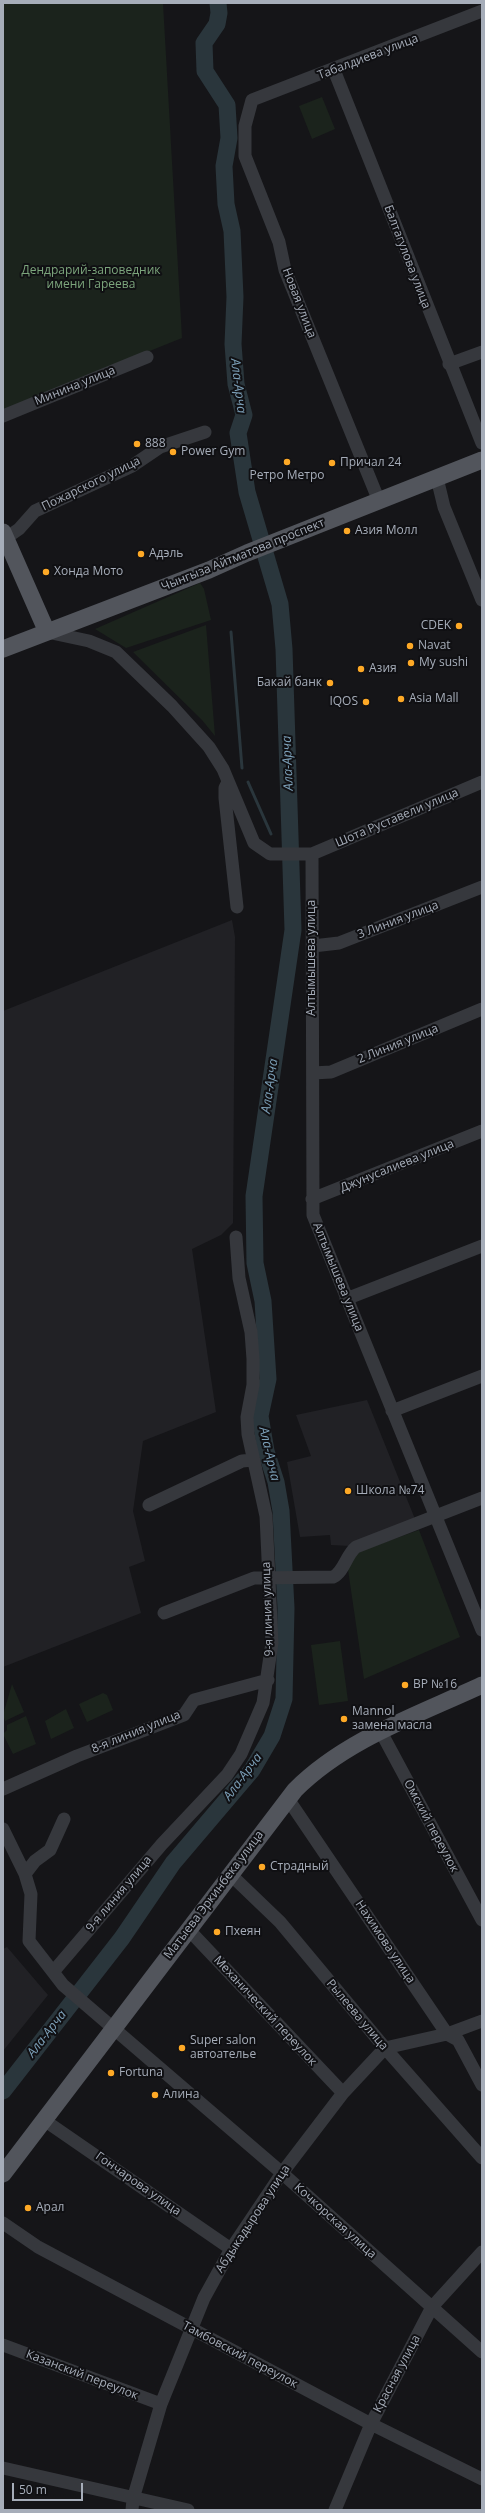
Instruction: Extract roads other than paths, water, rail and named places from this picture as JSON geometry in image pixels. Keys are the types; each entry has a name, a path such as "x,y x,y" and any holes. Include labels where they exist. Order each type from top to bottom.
{"main road":[{"name":"Чынгыза Айтматова проспект","path":"3,650 209,570 287,537 482,460"},
{"path":"4,535 47,632"},
{"name":"Матыева Эркинбека улица","path":"3,2174 230,1874 288,1799 307,1778 333,1757 381,1732 482,1685"}],"street":[{"name":"Табалдиева улица","path":"252,100 334,70 482,11"},
{"name":"Балтагулова улица","path":"334,70 449,364 482,443"},
{"name":"Новая улица","path":"252,100 245,126 245,156 280,242 285,270 379,501"},
{"path":"449,364 482,352"},
{"name":"Минина улица","path":"3,416 147,357"},
{"name":"Пожарского улица","path":"4,535 19,529 35,511 132,466 160,447 205,432"},
{"path":"436,478 444,507 481,596"},
{"path":"47,632 89,640 116,652 198,732 219,763 254,843 263,852 278,856 309,854"},
{"path":"228,782 225,788 225,798 237,907"},
{"name":"Шота Руставели улица","path":"309,854 482,782"},
{"name":"Алтымышева улица","path":"309,854 313,946 312,1199 318,1229 482,1630"},
{"name":"3 Линия улица","path":"313,946 339,943 482,887"},
{"name":"2 Линия улица","path":"312,1073 331,1072 482,1009"},
{"name":"Джунусалиева улица","path":"312,1199 482,1131"},
{"name":"9-я линия улица","path":"53,1972 162,1844 226,1775 241,1754 256,1721 268,1680 272,1643 266,1516 247,1426 253,1385 253,1345 239,1278 236,1236"},
{"path":"346,1299 482,1246"},
{"path":"392,1410 482,1376"},
{"path":"149,1504 242,1461 253,1460"},
{"path":"164,1613 254,1578 333,1577 340,1572 346,1557 356,1547 482,1498"},
{"name":"8-я линия улица","path":"3,1789 77,1756 184,1715 194,1700 268,1680"},
{"name":"Омский переулок","path":"381,1732 482,1920"},
{"name":"Нахимова улица","path":"288,1799 447,2034 458,2040 482,2085"},
{"path":"25,1874 36,1860 50,1850 64,1819"},
{"path":"3,1829 25,1874 31,1894 29,1941 63,1984 114,2027"},
{"name":"Рылеева улица","path":"230,1874 280,1922 386,2048 482,2158"},
{"name":"Механический переулок","path":"188,1929 343,2093"},
{"path":"386,2048 447,2034 482,2021"},
{"name":"Кочкорская улица","path":"114,2027 282,2173 482,2352"},
{"name":"Абдыкадырова улица","path":"132,2504 161,2404 204,2298 231,2249 282,2173 343,2093 386,2048"},
{"name":"Гончарова улица","path":"44,2120 231,2249"},
{"name":"Тамбовский переулок","path":"3,2223 38,2247 192,2329 371,2424 482,2478"},
{"name":"Красная улица","path":"335,2510 371,2424 432,2307 482,2252"},
{"name":"Казанский переулок","path":"3,2345 161,2404"},
{"path":"3,2468 132,2504 188,2510"}],"waterway":[{"name":"Ала-Арча","path":"3,2091 122,1938 173,1863 252,1770 272,1736 284,1699 286,1608 281,1511 276,1482 266,1451 260,1416 268,1379 263,1301 255,1263 254,1196 293,930 284,649 280,604 247,492 238,433 244,415 236,384 233,344 235,297 232,231 226,204 224,166 229,138 227,105 205,71 204,43 217,24 219,13 218,3"},
{"path":"231,632 242,768"},
{"path":"248,782 271,834"}],"place":[{"name":"888","path":"137,444"},
{"name":"Power Gym","path":"173,452"},
{"name":"Ретро Метро","path":"287,462"},
{"name":"Причал 24","path":"332,463"},
{"name":"Азия Молл","path":"347,531"},
{"name":"Адэль","path":"141,554"},
{"name":"Хонда Мото","path":"46,572"},
{"name":"CDEK","path":"459,626"},
{"name":"Navat","path":"410,646"},
{"name":"My sushi","path":"411,663"},
{"name":"Азия","path":"361,669"},
{"name":"Бакай банк","path":"330,683"},
{"name":"Asia Mall","path":"401,699"},
{"name":"IQOS","path":"366,702"},
{"name":"Школа №74","path":"348,1491"},
{"name":"BP №16","path":"405,1685"},
{"name":"Mannol замена масла","path":"344,1719"},
{"name":"Страдный","path":"262,1867"},
{"name":"Пхеян","path":"217,1932"},
{"name":"Super salon автоателье","path":"182,2048"},
{"name":"Fortuna","path":"111,2073"},
{"name":"Алина","path":"155,2095"},
{"name":"Арал","path":"28,2208"}],"park label":[{"name":"Дендрарий-заповедник имени Гареева","path":"91,278"}]}
